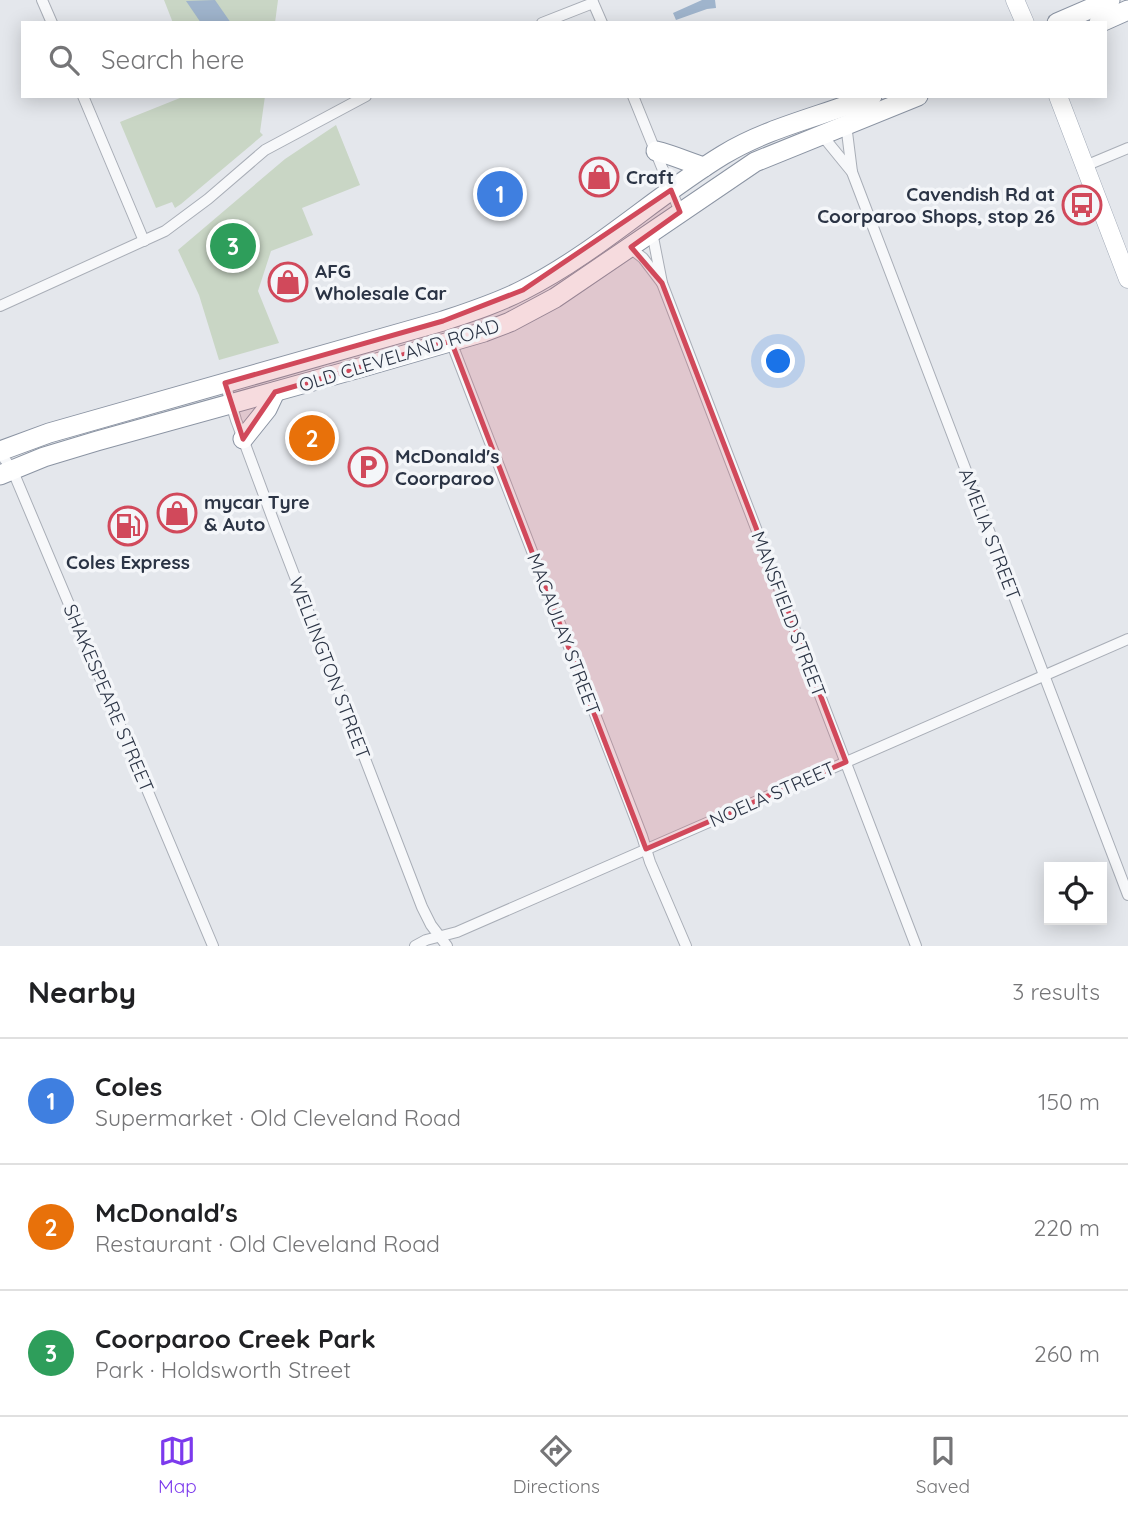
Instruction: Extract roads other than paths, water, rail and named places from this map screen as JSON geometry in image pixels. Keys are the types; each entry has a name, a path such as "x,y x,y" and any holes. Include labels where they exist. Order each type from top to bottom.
{"highway":[{"path":"1062,21 1110,0"},
{"path":"1103,21 1128,10"},
{"name":"OLD CLEVELAND ROAD","path":"0,452 60,430 443,321 490,305 542,279 704,167 764,134 866,98"},
{"name":"OLD CLEVELAND ROAD","path":"6,472 87,444 497,327 533,310 630,248 755,162 913,98"},
{"path":"656,151 704,167"},
{"path":"243,439 267,409 275,391"}],"main road":[{"path":"1015,0 1024,21"},
{"path":"1059,98 1128,279"}],"street":[{"path":"42,0 51,21"},
{"path":"547,21 593,1 601,21"},
{"path":"84,98 144,242"},
{"path":"0,306 144,242 180,221 265,150 362,98"},
{"path":"633,98 681,212"},
{"name":"AMELIA STREET","path":"846,124 852,172 1128,895"},
{"name":"AMELIA STREET","path":"821,134 852,172"},
{"path":"1085,166 1128,148"},
{"name":"MANSFIELD STREET","path":"652,232 662,283 916,946"},
{"name":"MANSFIELD STREET","path":"630,248 643,258 662,283"},
{"name":"MACAULAY STREET","path":"443,321 646,849 686,946"},
{"name":"WELLINGTON STREET","path":"225,383 243,439 422,906 447,946"},
{"name":"SHAKESPEARE STREET","path":"0,452 6,472 213,946"},
{"name":"NOELA STREET","path":"415,946 453,934 1128,639"}],"water":[{"path":"215,0 230,21 200,21 186,1"},
{"path":"702,0 715,0 716,8 676,20 673,13"}],"place":[{"name":"Craft","path":"599,177"},
{"name":"Coles","path":"500,194"},
{"name":"Cavendish Rd at Coorparoo Shops, stop 26","path":"1082,205"},
{"name":"Coorparoo Creek Park","path":"233,246"},
{"name":"AFG Wholesale Car","path":"288,282"},
{"name":"McDonald's","path":"312,438"},
{"name":"McDonald's Coorparoo","path":"368,467"},
{"name":"mycar Tyre & Auto","path":"177,513"},
{"name":"Coles Express","path":"128,526"}]}
